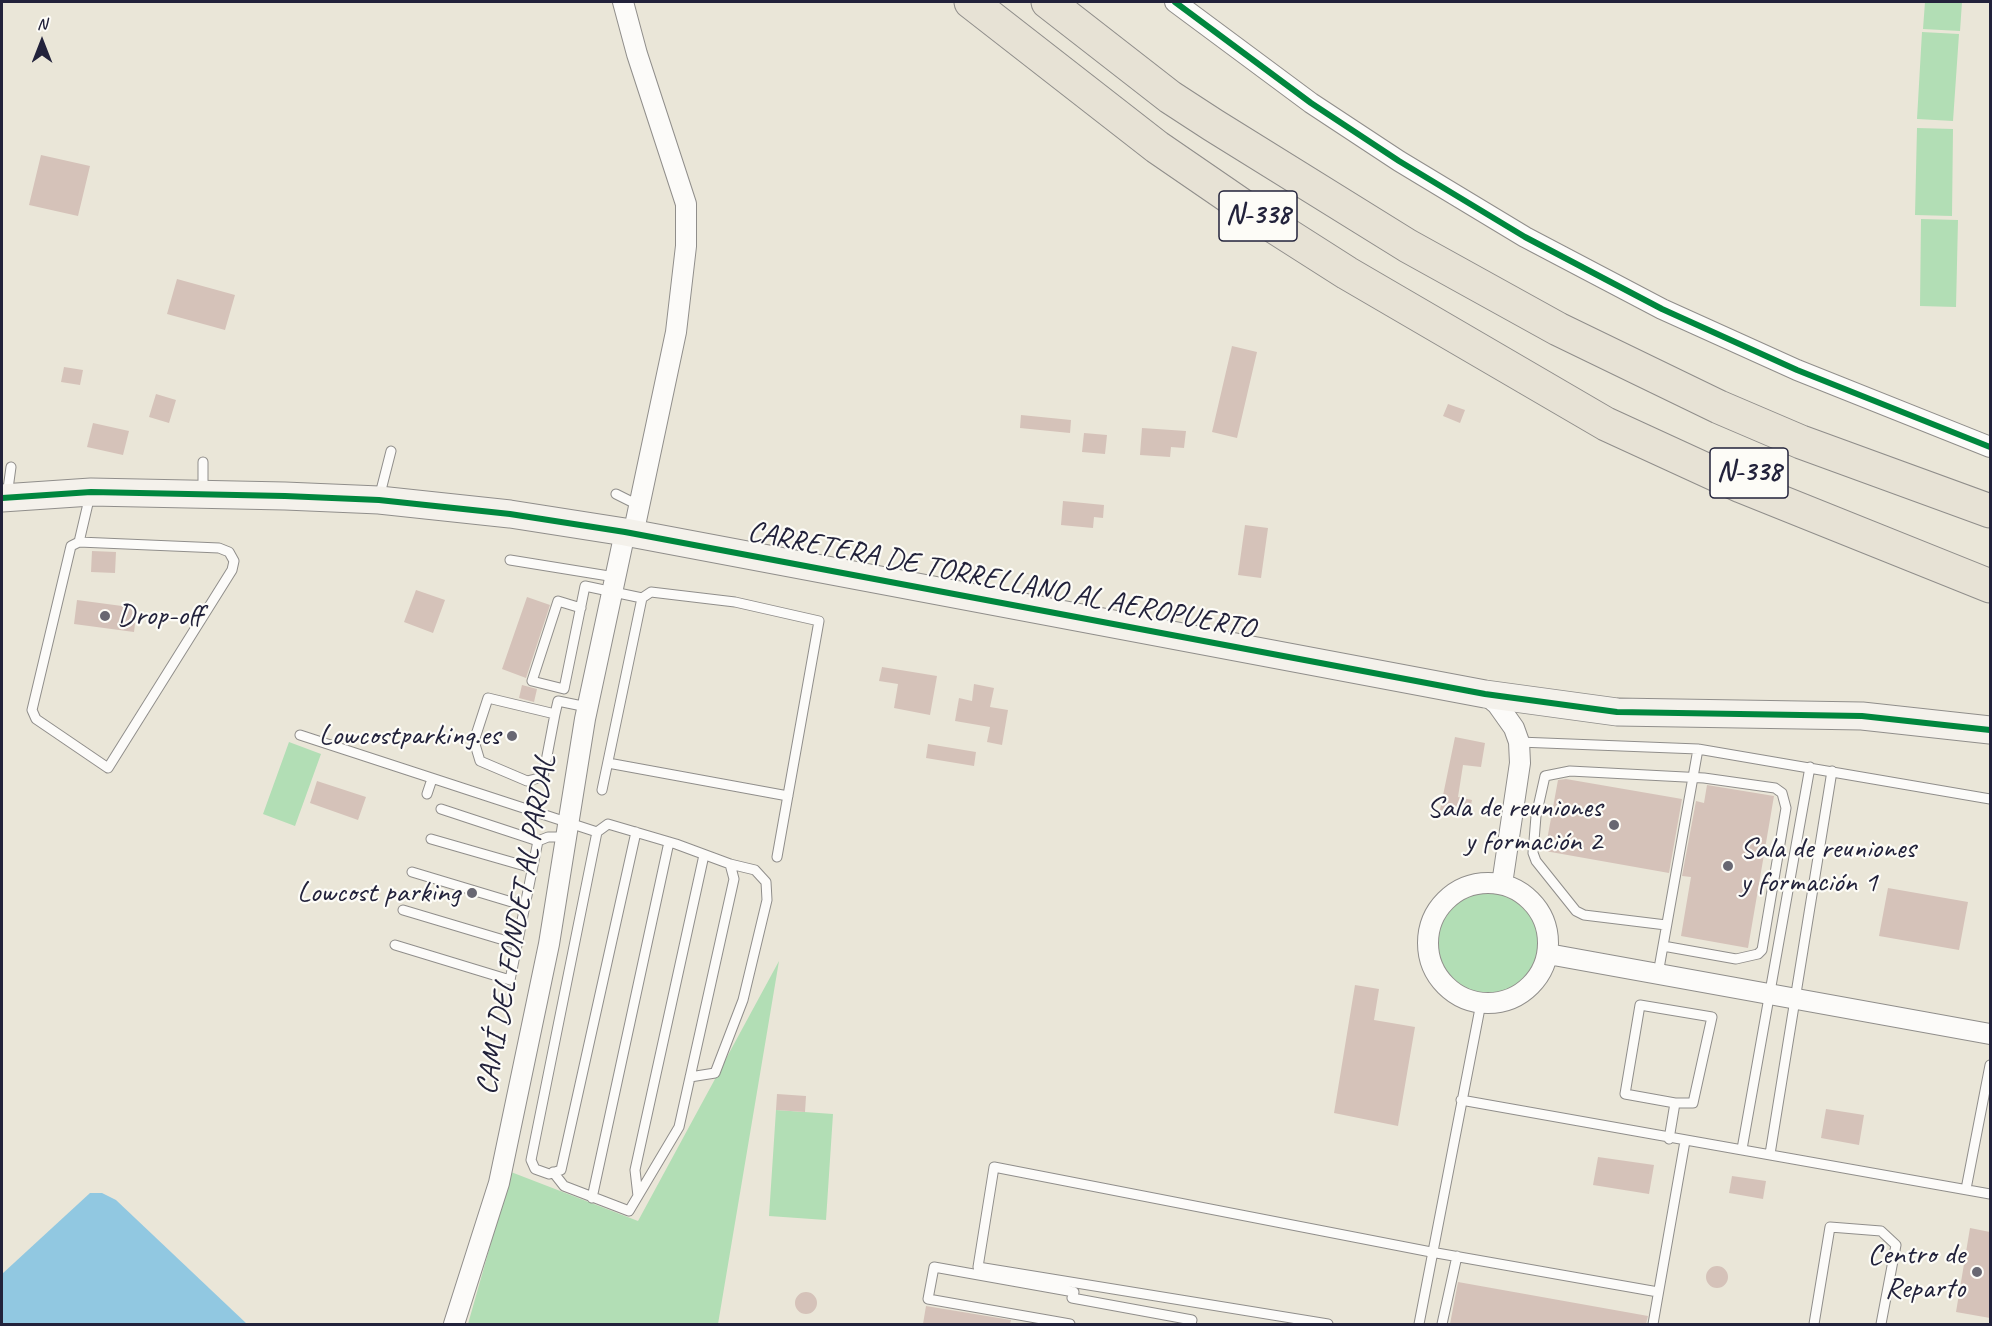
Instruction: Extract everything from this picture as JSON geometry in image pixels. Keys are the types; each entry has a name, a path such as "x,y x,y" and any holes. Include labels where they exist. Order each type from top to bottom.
{"highway":[{"name":"N-338","path":"971,2 1157,147 1256,214 1430,322 1513,367 1733,467 1877,525 1990,564"},
{"name":"N-338","path":"1048,2 1170,97 1408,246 1558,329 1617,359 1801,442 1990,511"},
{"path":"1077,2 1140,55 1229,118 1263,154"},
{"path":"1513,367 1606,424 1656,447 1741,486 1990,586"}],"street":[{"name":"CAMÍ DEL FONDET AL PARDAL","path":"454,1324 499,1183 549,944 587,707 614,583 638,505 676,332 686,246 686,204 637,54 623,2"},
{"path":"1175,2 1340,122 1460,200 1525,237 1662,309 1797,370 1990,447"},
{"name":"CARRETERA DE TORRELLANO AL AEROPUERTO","path":"4,498 91,492 203,494 379,500 510,514 629,533 1485,694 1617,712 1862,716 1990,730"},
{"path":"1485,694 1497,704 1514,728 1519,742 1520,763 1502,884"},
{"path":"1482,882 1502,884 1526,897 1544,918 1548,936 1548,954 1542,972 1531,986 1516,997 1499,1003 1481,1003 1462,998 1445,987 1439,979 1427,952 1428,932 1434,913 1455,892 1482,882"},
{"path":"1548,954 1990,1034"}],"lane":[{"path":"379,500 391,451"},
{"path":"203,462 203,494"},
{"path":"4,498 12,467"},
{"path":"79,542 219,548 229,552 234,561 232,570 108,768 36,719 32,710 71,546 79,542 91,492"},
{"path":"616,494 638,505"},
{"path":"510,560 614,583 642,597"},
{"path":"581,608 558,601 532,681 564,689 581,608 585,586 614,583"},
{"path":"602,790 642,597 651,592 735,602 819,621 777,857"},
{"path":"555,714 488,698 474,741 480,761 526,781 543,777 558,701 587,707"},
{"path":"300,735 432,779 567,830 597,832 608,824 755,870 766,882 767,900 743,1000 715,1073 690,1077"},
{"path":"1519,742 1698,749 1990,799"},
{"path":"1658,974 1698,749"},
{"path":"608,763 788,796"},
{"path":"1742,1149 1772,994 1810,767"},
{"path":"1663,946 1736,959 1752,957 1762,950 1786,808 1784,798 1775,788 1694,777 1558,771 1545,776 1541,783 1533,853 1536,861 1576,911 1584,915 1666,925"},
{"path":"1770,1154 1832,771"},
{"path":"427,794 432,779"},
{"path":"441,809 538,841 567,830"},
{"path":"597,832 531,1160 535,1168 549,1174 561,1170 636,832"},
{"path":"431,839 532,868"},
{"path":"395,945 510,980 538,841"},
{"path":"592,1198 669,842"},
{"path":"638,1196 635,1170 704,855"},
{"path":"553,1172 564,1186 628,1211 679,1127 734,879 730,864"},
{"path":"412,872 525,906"},
{"path":"402,910 517,944"},
{"path":"1419,1324 1431,1252 1481,1003"},
{"path":"1640,1005 1712,1017 1693,1103 1675,1103 1625,1095 1640,1005"},
{"path":"1966,1189 1990,1065"},
{"path":"1461,1100 1685,1142 1742,1149 1990,1194"},
{"path":"1669,1139 1675,1103"},
{"path":"1653,1324 1685,1142"},
{"path":"1328,1324 978,1267 994,1167 1431,1252 1658,1292"},
{"path":"1814,1324 1830,1227 1881,1231 1896,1245 1881,1324"},
{"path":"1443,1324 1457,1256"},
{"path":"1070,1324 928,1299 934,1267 1074,1292 1072,1298 1192,1320 1191,1324"}],"green space":[{"path":"1925,2 1962,2 1960,31 1923,29"},
{"path":"1922,32 1959,34 1953,121 1917,119"},
{"path":"1917,128 1953,129 1952,216 1915,215"},
{"path":"1921,219 1958,220 1956,307 1920,306"},
{"path":"289,742 321,754 295,826 263,814"},
{"path":"1488,893 1507,897 1524,908 1535,925 1539,944 1535,963 1524,980 1507,991 1488,995 1469,991 1452,980 1441,963 1437,944 1441,925 1452,908 1469,897"},
{"path":"779,961 718,1324 468,1324 511,1172 638,1221"},
{"path":"776,1110 833,1114 826,1220 769,1216"}],"water":[{"path":"90,1193 102,1193 116,1200 247,1324 2,1324 2,1274"}],"building":[{"path":"41,155 90,166 78,216 29,205"},
{"path":"177,279 235,295 225,330 167,314"},
{"path":"1232,346 1257,352 1237,438 1212,432"},
{"path":"64,367 83,370 80,385 61,382"},
{"path":"156,394 176,400 169,423 149,417"},
{"path":"1448,404 1465,410 1460,423 1443,416"},
{"path":"1021,415 1071,420 1070,433 1020,428"},
{"path":"93,423 129,431 123,455 87,447"},
{"path":"1142,428 1186,431 1184,448 1171,447 1170,457 1140,455"},
{"path":"1084,433 1107,435 1105,454 1082,452"},
{"path":"1063,501 1104,505 1103,518 1094,517 1093,528 1061,525"},
{"path":"1245,525 1268,528 1261,578 1238,575"},
{"path":"92,551 116,552 115,573 91,572"},
{"path":"416,590 445,600 433,633 404,622"},
{"path":"527,597 550,605 526,678 502,669"},
{"name":"Drop-off","path":"77,600 137,608 134,632 74,624"},
{"path":"882,667 937,676 930,715 894,708 898,684 879,681"},
{"path":"974,684 994,688 990,707 1008,710 1002,745 987,742 990,727 955,721 959,698 972,701"},
{"path":"522,685 537,689 534,702 519,698"},
{"path":"1455,737 1485,743 1481,767 1463,765 1458,797 1472,800 1469,815 1440,810"},
{"path":"928,744 976,752 974,766 926,758"},
{"name":"Sala de reuniones y formación 2","path":"1566,779 1682,799 1669,873 1545,851 1558,780"},
{"path":"317,781 366,797 358,820 310,803"},
{"name":"Sala de reuniones y formación 1","path":"1707,785 1774,796 1748,948 1681,936 1691,877 1682,876 1696,801 1704,803"},
{"path":"1888,888 1968,902 1959,950 1879,936"},
{"path":"1355,985 1379,989 1374,1020 1415,1027 1398,1126 1334,1113"},
{"path":"777,1094 806,1096 805,1112 776,1110"},
{"path":"1826,1109 1864,1115 1859,1145 1821,1138"},
{"path":"1598,1157 1654,1165 1649,1194 1593,1185"},
{"path":"1732,1176 1766,1181 1763,1199 1729,1193"},
{"name":"Centro de Reparto","path":"1970,1228 1990,1232 1990,1318 1956,1312"},
{"path":"1717,1266 1725,1269 1728,1277 1725,1285 1717,1288 1709,1285 1706,1277 1709,1269"},
{"path":"1458,1282 1648,1316 1646,1324 1450,1324"},
{"path":"806,1292 816,1299 817,1303 810,1313 806,1314 796,1307 795,1303 802,1293"},
{"path":"926,1306 1011,1320 1010,1324 923,1324"}],"cycle path":[{"path":"1175,2 1311,103 1399,161 1525,237 1662,309 1797,370 1990,447"},
{"path":"2,498 91,492 285,496 379,500 510,514 625,532 1485,694 1617,712 1862,716 1990,730"}],"place":[{"name":"Drop-off","path":"105,616"},
{"name":"Lowcostparking.es","path":"512,736"},
{"name":"Sala de reuniones y formación 2","path":"1614,825"},
{"name":"Sala de reuniones y formación 1","path":"1728,866"},
{"name":"Lowcost parking","path":"472,893"},
{"name":"Centro de Reparto","path":"1977,1272"}]}
